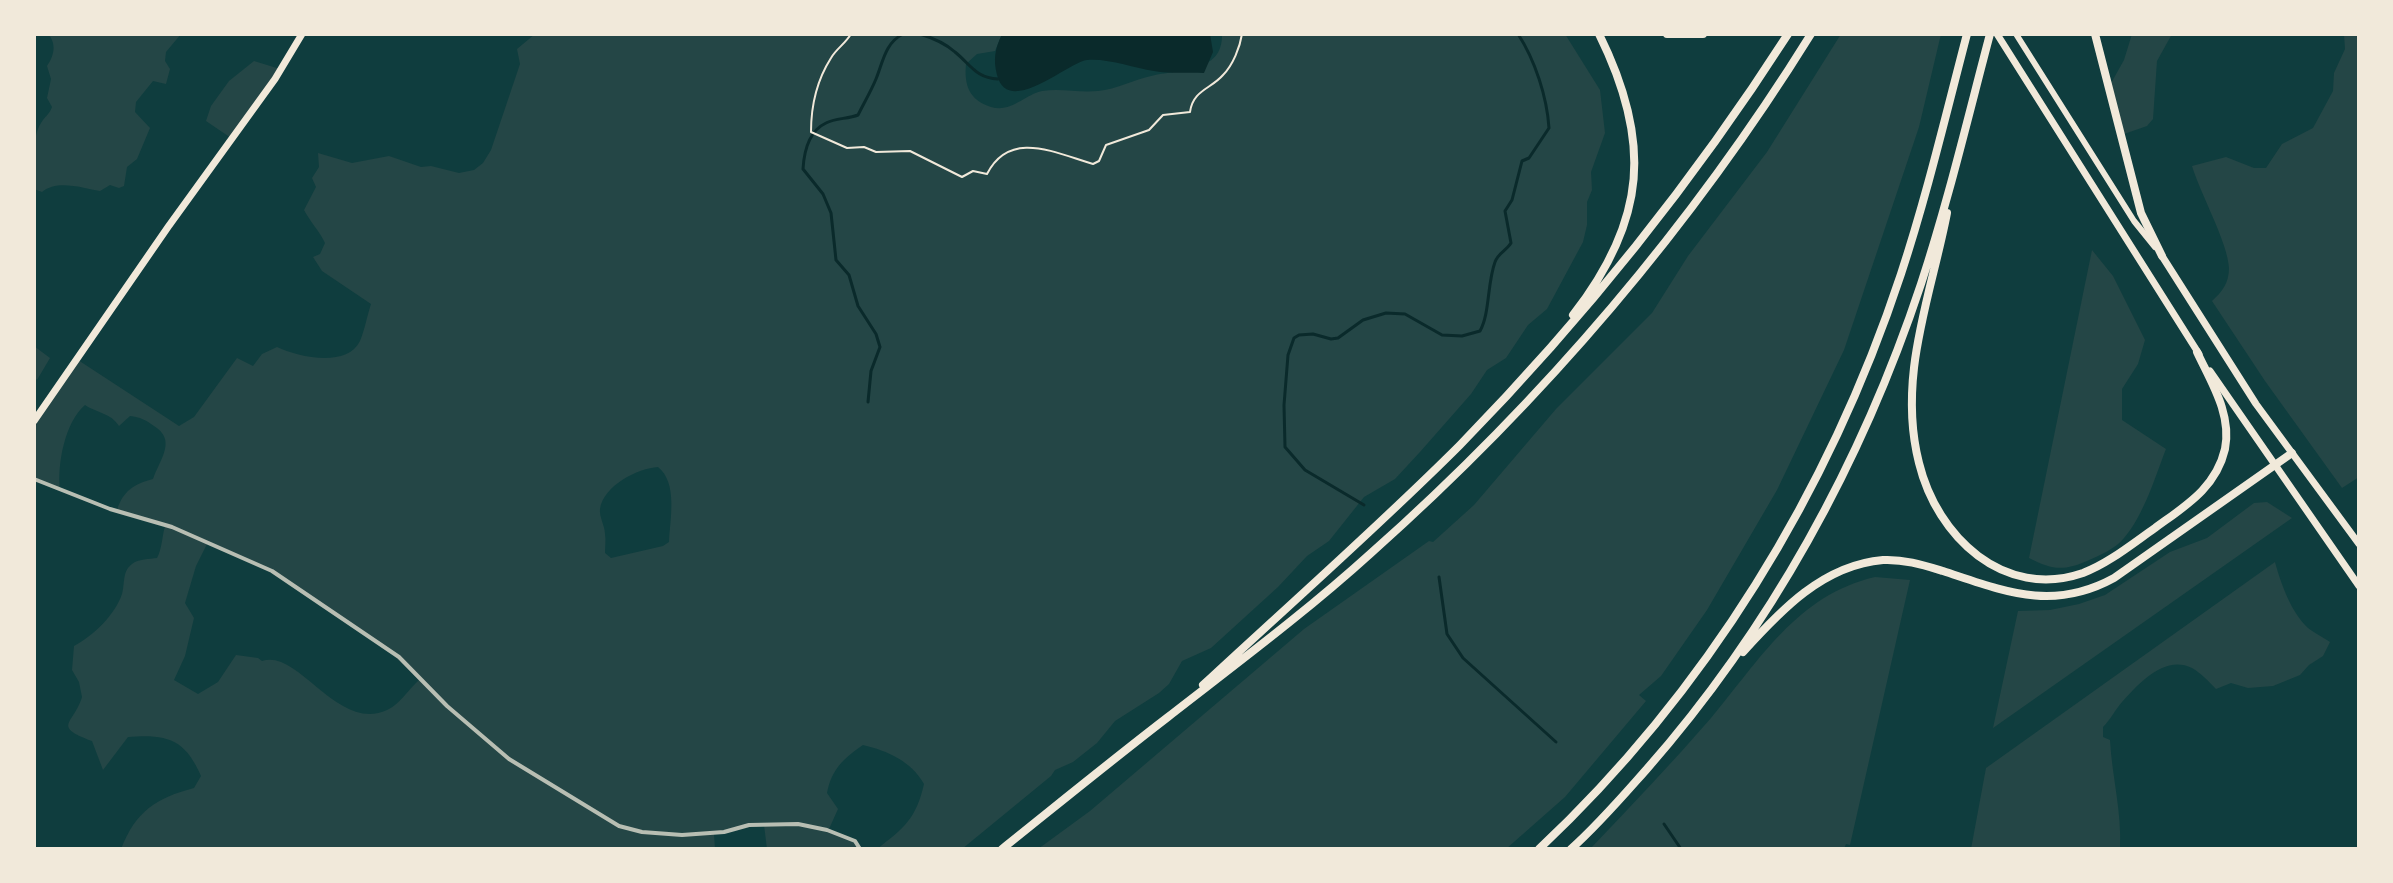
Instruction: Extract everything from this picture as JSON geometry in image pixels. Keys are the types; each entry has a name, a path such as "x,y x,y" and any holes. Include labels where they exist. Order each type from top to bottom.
{"highway":[{"path":"1524,377 1605,270 1619,242 1628,211 1634,165 1631,119 1620,78 1599,34"},
{"path":"1667,34 1703,34"},
{"path":"1167,718 1336,565 1524,377 1650,230 1727,126 1788,34"},
{"path":"1002,849 1245,659 1345,576 1448,482 1510,420 1597,324 1678,225 1749,129 1811,34"},
{"path":"1539,849 1635,748 1696,672 1751,593 1815,482 1856,394 1901,274 1967,34"},
{"path":"1718,680 1797,560 1862,435 1887,377 1920,287 1990,34"},
{"path":"2095,34 2141,213 2162,256"},
{"path":"1959,151 1942,239 1918,334 1912,399 1916,450 1923,480 1939,513 1966,548 1994,567 2017,576 2048,579 2073,576 2104,563 2198,496 2219,467 2227,434 2220,401 2197,352"},
{"path":"1571,849 1651,764 1718,680 1785,608 1816,584 1870,562 1898,560 2021,595 2049,597 2077,593 2114,578 2292,453"}],"main road":[{"path":"34,421 275,79 302,34"},
{"path":"1997,34 2197,352 2359,586"},
{"path":"2016,34 2134,221 2162,256 2245,387 2359,544"}],"street":[{"path":"34,479 110,509 172,527 272,571 399,657 438,698 509,759 619,826 642,832 682,835 724,832 749,825 798,824 827,830 855,841 860,849"}],"path":[{"path":"851,34 832,56 818,85 811,132 847,148 864,147 876,152 910,151 962,177 973,171 987,174 993,162 1005,152 1023,146 1093,164 1099,161 1106,145 1149,130 1163,115 1190,112 1191,104 1201,89 1221,78 1227,70 1241,44 1242,34"}],"shaded area":[{"path":"48,34 181,34 166,52 165,61 170,69 166,84 153,81 136,102 135,112 150,128 137,159 127,167 124,186 110,185 100,191 62,185 42,192 34,189 36,137 52,107 47,98 51,79 47,66 53,54"},
{"path":"535,34 1002,34 995,51 977,54 966,64 966,72 967,85 973,96 991,107 1005,108 1042,91 1105,90 1151,76 1197,67 1215,56 1222,34 1565,34 1600,90 1605,133 1591,172 1592,190 1587,202 1583,242 1547,309 1528,325 1506,358 1487,370 1471,394 1395,479 1364,497 1329,541 1307,556 1211,648 1182,661 1169,684 1159,693 1115,721 1097,743 1073,762 1055,770 962,849 877,849 908,822 924,784 898,758 863,745 839,765 827,793 838,809 829,829 853,840 860,849 767,849 764,825 761,824 714,834 715,849 121,849 133,825 149,808 169,796 194,788 201,776 181,747 164,738 154,737 128,737 103,770 92,741 69,728 82,697 72,670 74,646 96,631 114,610 129,567 137,561 157,558 160,551 165,526 117,510 130,489 153,479 165,450 165,437 143,419 130,416 119,426 108,416 85,405 72,422 64,444 60,490 34,480 34,420 78,360 179,426 194,417 237,358 253,366 262,354 277,347 322,358 344,355 354,349 362,336 371,304 322,271 313,257 320,254 325,243 304,210 316,187 312,178 319,167 318,153 352,163 389,156 421,167 431,166 459,173 474,170 491,150 520,64 517,49","holes":["658,467 671,492 669,542 611,558 605,553 605,531 600,512 603,501 623,480","207,544 286,581 391,653 419,680 392,707 369,714 335,701 290,666 276,660 262,661 236,655 218,682 198,694 174,680 185,656 194,618 185,603 196,566"]},
{"path":"1002,34 1210,34 1213,52 1204,73 1160,72 1087,60 1025,90 1013,91 1003,87 997,75 995,54"},
{"path":"1841,34 1941,34 1919,127 1844,350 1777,490 1707,610 1661,676 1639,695 1646,701 1565,797 1506,849 1038,849 1090,811 1304,629 1429,541 1433,542 1474,505 1556,409 1652,313 1688,256 1767,152"},
{"path":"2132,34 2172,34 2157,61 2153,119 2147,126 2124,134 2110,85 2124,60"},
{"path":"2344,34 2359,34 2359,477 2342,488 2212,301 2224,287 2229,268 2224,245 2192,166 2226,157 2254,168 2266,168 2282,144 2313,128 2333,91 2334,73 2345,49"},
{"path":"254,61 280,69 231,138 206,121 211,106 229,81"},
{"path":"2092,250 2113,276 2145,340 2138,364 2122,389 2122,420 2166,449 2143,507 2124,538 2112,549 2087,561 2058,568 2029,558"},
{"path":"34,346 50,358 37,380 34,377"},
{"path":"2267,502 2292,518 1993,728 2018,611 2050,610 2105,595 2170,552 2207,538 2254,503"},
{"path":"2275,562 2297,614 2308,628 2330,642 2323,656 2300,675 2273,686 2248,688 2231,683 2216,689 2192,668 2172,665 2153,673 2136,687 2103,727 2103,737 2110,740 2120,822 2120,849 1971,849 1986,768"},
{"path":"1875,577 1910,580 1850,845 1846,844 1844,849 1590,849 1696,735 1763,653 1801,614 1848,586"}],"waterway":[{"path":"868,402 871,371 880,347 876,334 858,306 849,275 836,260 831,213 823,194 803,169 806,149 815,131 833,120 858,115 888,48 903,34"},
{"path":"920,34 947,46 979,73 998,79"},
{"path":"1364,505 1305,470 1285,447 1288,355 1294,338 1299,335 1338,338 1363,320 1386,313 1405,314 1442,335 1462,336 1480,331 1495,262 1511,243 1505,211 1512,200 1522,161 1529,158 1549,128 1539,79 1518,34"},
{"path":"1439,577 1447,634 1463,658 1556,742"},
{"path":"1664,824 1681,849"}]}
